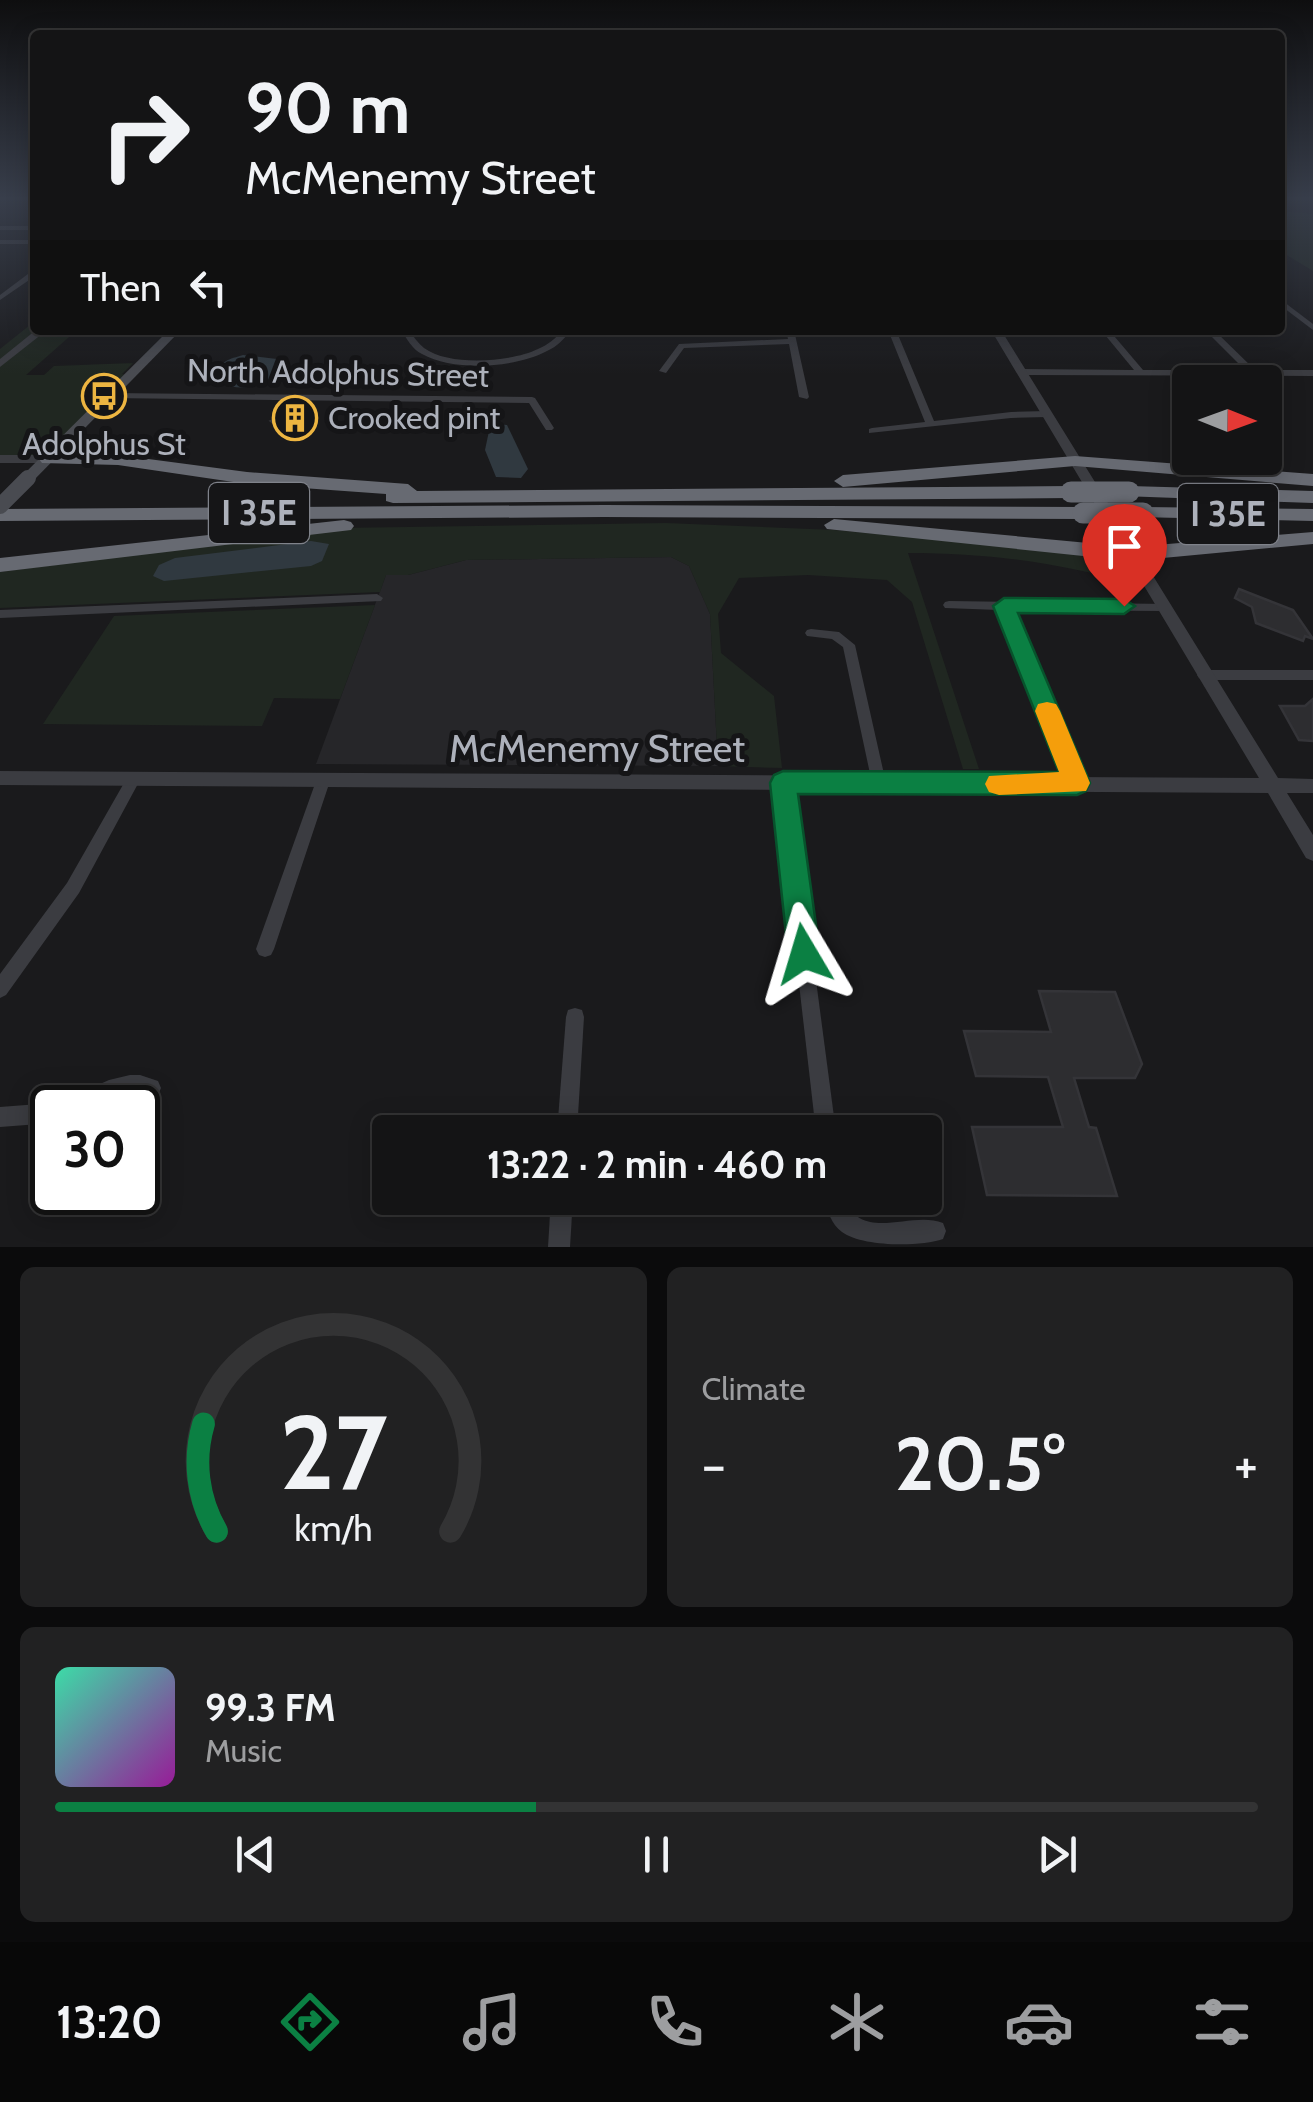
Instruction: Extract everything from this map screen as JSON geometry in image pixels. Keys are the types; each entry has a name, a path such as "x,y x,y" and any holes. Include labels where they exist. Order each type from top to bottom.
{"highway":[{"path":"48,458 118,460 296,482 486,495"},
{"path":"575,494 847,481 1076,461 1313,480"},
{"name":"I 35E","path":"0,504 575,494 1129,492 1313,496"},
{"path":"0,566 264,533 518,511"},
{"name":"I 35E","path":"0,515 518,511 1313,515"},
{"path":"691,511 1131,554 1313,538"}],"main road":[{"path":"0,504 169,335"}],"street":[{"path":"0,298 30,277"},
{"path":"1285,305 1313,328"},
{"path":"0,364 36,335"},
{"path":"408,335 427,354 468,362 530,356 554,346 564,335"},
{"path":"894,335 930,425"},
{"path":"999,335 1313,852"},
{"path":"1109,335 1140,372"},
{"path":"1215,335 1245,365"},
{"path":"663,371 682,346 791,336 804,397"},
{"path":"1022,372 1172,372"},
{"path":"1282,372 1313,373"},
{"name":"North Adolphus Street","path":"110,396 532,400 549,428"},
{"path":"872,430 1012,414 1047,414"},
{"path":"0,459 48,458"},
{"path":"0,614 377,598"},
{"path":"950,605 1163,607"},
{"path":"1004,606 1077,783"},
{"path":"811,634 835,635 849,644 879,783"},
{"path":"1204,675 1313,675"},
{"name":"McMenemy Street","path":"0,778 1313,786"},
{"path":"0,989 73,888 134,780"},
{"path":"265,950 322,780"},
{"path":"783,783 824,1115"},
{"path":"568,1115 575,1016"},
{"path":"0,1117 30,1115"},
{"path":"559,1247 561,1215"},
{"path":"837,1215 847,1227 863,1233 935,1231"}],"shaded area":[{"path":"1292,258 1313,258 1313,271"},
{"path":"30,325 30,335 71,335 26,375 44,375 54,366 133,363 122,374 130,375 48,459 0,459 0,349"},
{"path":"243,355 277,359 281,371 254,386 224,385 217,376 220,367"},
{"path":"498,424 507,425 528,469 521,478 496,477 485,450 489,431"},
{"path":"666,523 834,530 1114,556 1139,585 1025,561 908,553 979,769 963,769 912,602 887,580 808,575 739,578 718,614 721,653 774,696 782,768 718,766 710,614 689,566 671,557 466,560 408,575 386,575 380,592 0,608 0,572 338,528"},
{"path":"311,541 329,544 322,561 311,566 164,581 153,576 159,565 175,558"},
{"path":"671,557 689,566 710,614 718,766 316,764 386,575 408,575 466,560"},
{"path":"375,605 340,699 274,698 262,726 43,724 114,616"}],"building":[{"name":"Crooked pint","path":"298,404 310,404 305,411 310,411 308,415 316,421 289,434 271,421 295,411"},
{"path":"1239,589 1293,610 1313,639 1305,636 1303,641 1256,623 1252,607 1235,598"},
{"path":"1313,699 1313,741 1299,740 1280,706 1305,706"},
{"path":"1039,991 1115,992 1142,1064 1135,1078 1074,1078 1089,1127 1096,1128 1117,1196 987,1195 972,1127 1063,1127 1048,1077 976,1076 964,1031 1051,1032"}],"slow traffic":[{"path":"999,784 1077,783 1047,711"}],"place":[{"name":"Adolphus St","path":"104,396"},
{"name":"Crooked pint","path":"295,418"}],"route":[{"path":"804,954 783,783 1077,783 1004,606 1124,606"}]}
